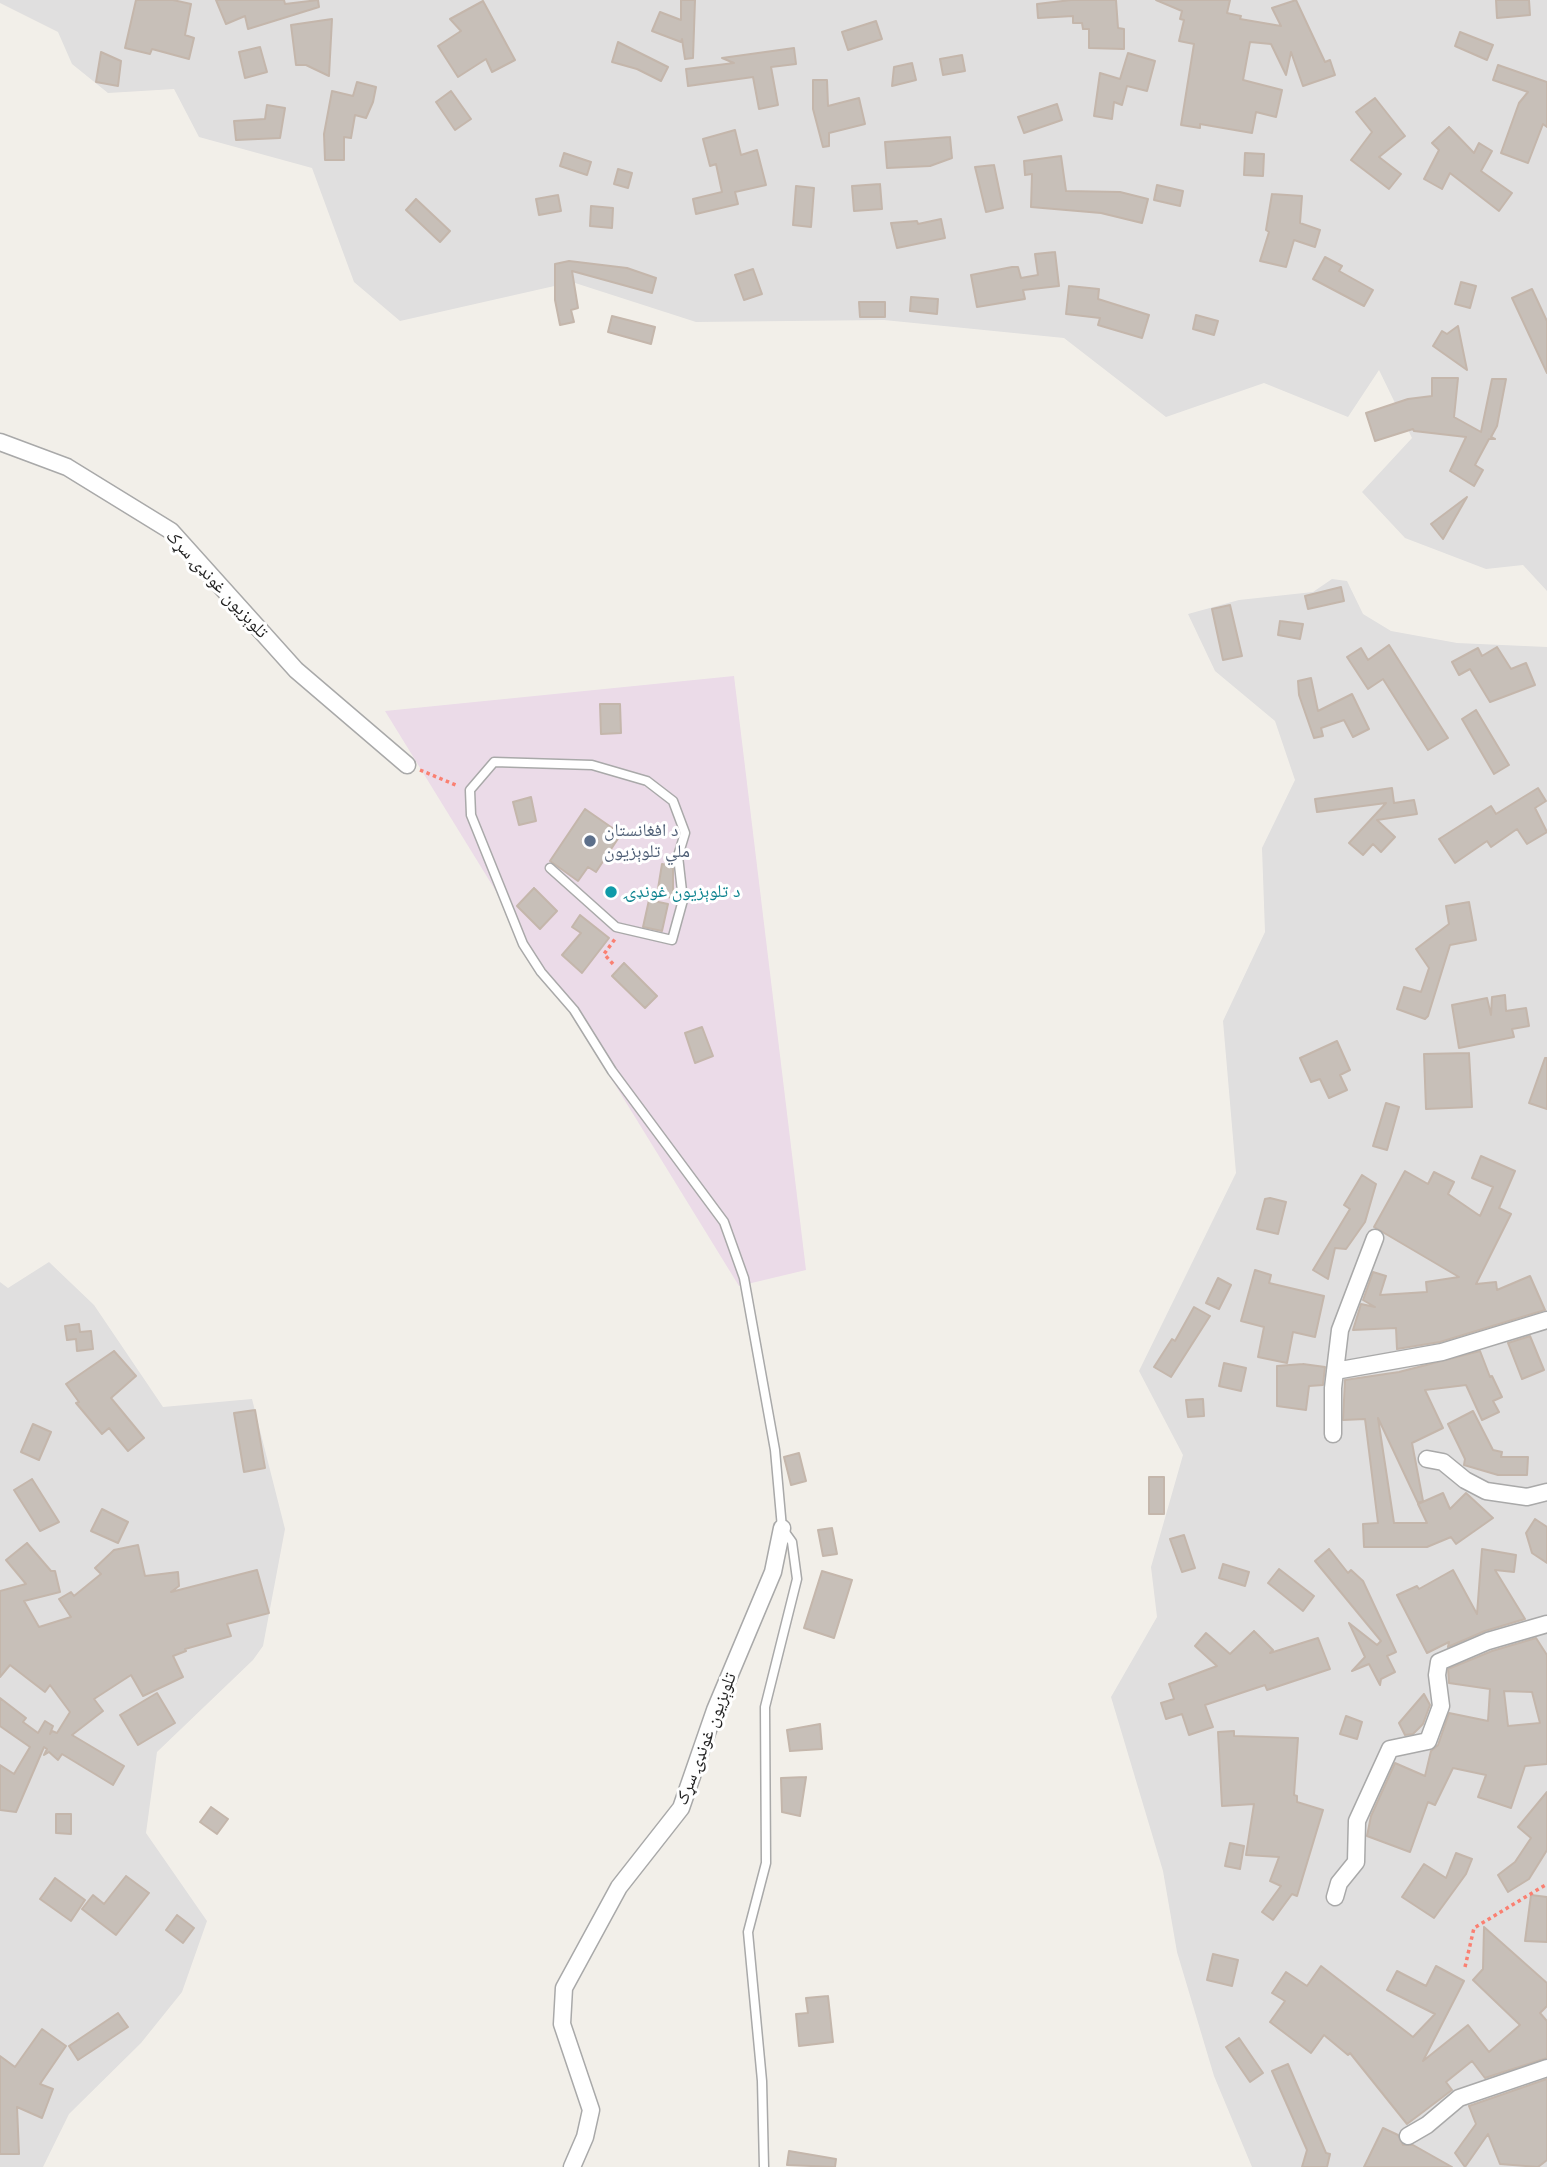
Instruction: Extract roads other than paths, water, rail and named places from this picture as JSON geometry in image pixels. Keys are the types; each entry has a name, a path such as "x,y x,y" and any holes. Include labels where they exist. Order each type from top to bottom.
{"street":[{"name":"تلوېزيون غونډۍ سړک","path":"0,442 67,467 171,531 296,670 407,765"},
{"path":"1333,1434 1335,1371 1340,1330 1375,1238"},
{"path":"1335,1371 1443,1352 1547,1320"},
{"path":"1427,1459 1443,1462 1465,1480 1486,1491 1527,1497 1547,1492"},
{"name":"تلوېزيون غونډۍ سړک","path":"572,2167 585,2137 591,2110 562,2024 564,1988 619,1887 681,1808 715,1710 773,1573 782,1528"},
{"path":"1335,1897 1339,1883 1356,1862 1357,1821 1390,1749 1428,1741 1441,1706 1437,1675 1439,1662 1488,1641 1547,1624"},
{"path":"1408,2136 1427,2125 1459,2098 1547,2068"}],"lane":[{"path":"550,868 616,927 672,940 683,900 678,856 685,833 673,801 648,780 592,765 494,762 470,790 471,815 523,944 541,972 574,1010 612,1071 724,1222 744,1278 775,1450 782,1528 792,1542 797,1579 765,1707 766,1863 748,1932 762,2081 764,2167"}],"place":[{"name":"د افغانستان ملي تلوېزیون","path":"590,841"},
{"name":"د تلوېزیون غونډۍ","path":"611,892"}]}
